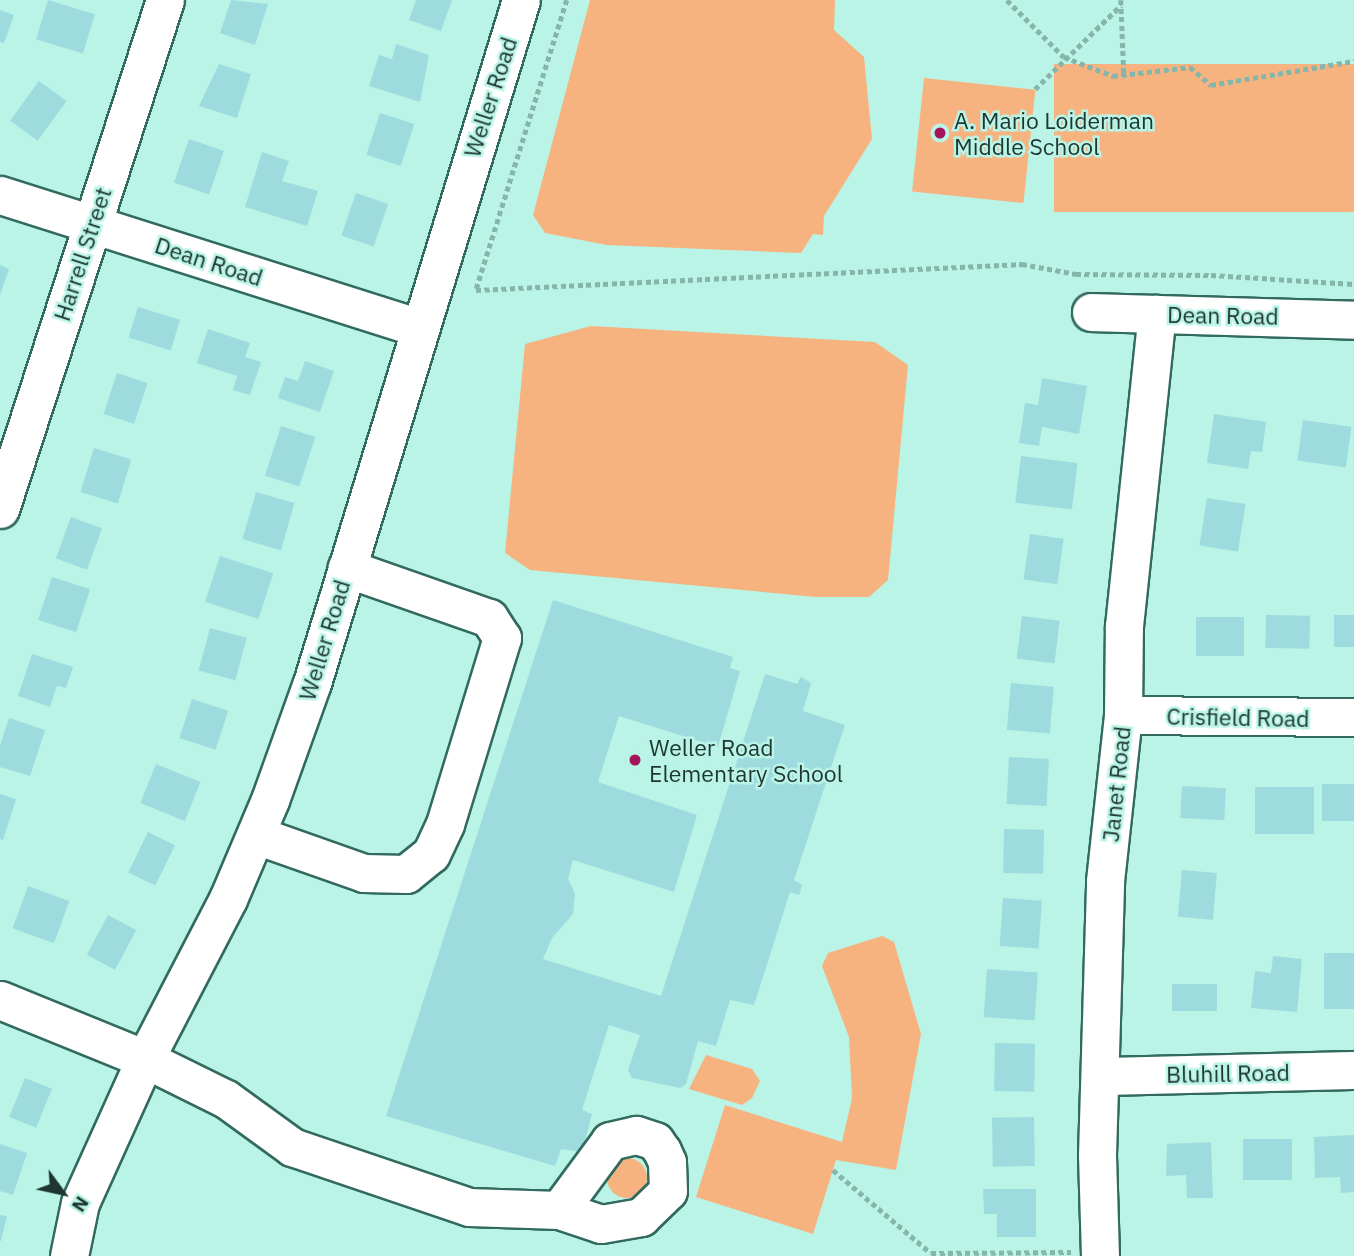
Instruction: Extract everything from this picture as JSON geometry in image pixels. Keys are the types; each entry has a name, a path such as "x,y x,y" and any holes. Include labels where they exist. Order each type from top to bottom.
{"street":[{"name":"Harrell Street","path":"0,509 165,0"},
{"name":"Weller Road","path":"69,1256 80,1203 145,1059 228,899 256,835 312,683 417,327 521,0"},
{"name":"Dean Road","path":"0,195 417,327"},
{"name":"Dean Road","path":"1091,312 1354,320"},
{"name":"Janet Road","path":"1086,1254 1103,1076 1105,881 1123,715 1124,626 1157,314"},
{"path":"256,835 364,873 407,874 431,853 445,824 502,638 489,618 346,568"},
{"name":"Crisfield Road","path":"1123,715 1354,717"},
{"path":"0,1000 145,1059 226,1099 292,1147 469,1207 559,1210"},
{"name":"Bluhill Road","path":"1103,1076 1354,1070"}],"path":[{"path":"567,0 476,290 1022,264 1076,274 1211,275 1354,284"},
{"path":"1007,0 1064,57 1092,72 1124,76 1190,67 1211,85 1354,61"},
{"path":"1035,89 1064,57 1121,3"},
{"path":"1121,3 1124,76"},
{"path":"833,1170 932,1253 1086,1254"}],"shaded area":[{"path":"590,0 835,0 834,30 864,57 872,139 824,216 823,235 813,234 801,253 607,245 545,233 533,215"},
{"path":"1054,64 1354,64 1354,212 1054,212"},
{"path":"924,78 1035,90 1023,203 912,191"},
{"path":"591,326 875,342 908,365 888,580 869,597 816,597 530,570 505,553 525,344"},
{"path":"882,936 894,942 921,1034 896,1170 836,1160 813,1234 696,1197 725,1105 842,1142 852,1098 849,1037 822,966 828,953"},
{"path":"706,1055 752,1069 760,1081 752,1098 742,1105 689,1089"},
{"path":"627,1158 641,1164 647,1178 641,1192 627,1198 613,1192 607,1178 613,1164"}],"building":[{"path":"48,0 95,14 83,54 36,39"},
{"path":"231,0 268,4 255,45 220,33"},
{"path":"416,0 452,0 441,31 409,20"},
{"path":"0,10 14,15 4,43 0,42"},
{"path":"396,44 429,55 420,102 369,86 379,55 392,59"},
{"path":"219,64 251,74 237,118 199,106"},
{"path":"39,81 67,101 38,141 10,121"},
{"path":"380,113 414,124 401,166 366,155"},
{"path":"189,139 224,151 209,195 174,182"},
{"path":"262,152 289,161 282,181 318,191 307,226 245,207"},
{"path":"356,193 388,204 373,247 341,236"},
{"path":"0,265 9,269 0,295"},
{"path":"138,307 180,320 171,350 129,338"},
{"path":"208,329 250,343 245,357 261,362 250,395 233,390 237,376 197,363"},
{"path":"305,361 334,371 320,412 278,398 285,377 298,381"},
{"path":"117,373 147,383 134,424 104,414"},
{"path":"1042,378 1087,386 1079,434 1042,427 1039,446 1019,443 1025,403 1038,405"},
{"path":"1214,414 1266,422 1262,452 1251,451 1248,469 1207,463"},
{"path":"1303,420 1352,427 1346,467 1297,461"},
{"path":"281,426 315,437 299,487 265,475"},
{"path":"94,448 131,459 118,503 81,492"},
{"path":"1021,456 1078,463 1072,510 1015,503"},
{"path":"256,492 294,503 281,550 242,539"},
{"path":"1207,498 1246,504 1238,552 1199,545"},
{"path":"71,517 102,528 87,570 56,558"},
{"path":"1030,534 1064,539 1057,584 1024,580"},
{"path":"220,556 273,573 258,619 205,602"},
{"path":"52,577 90,589 76,632 38,620"},
{"name":"Weller Road Elementary School","path":"553,600 733,657 730,668 740,671 718,747 619,716 598,782 697,815 674,892 573,860 568,879 575,894 573,914 552,938 543,959 661,996 765,674 797,684 801,677 811,683 803,711 845,725 794,880 802,885 799,895 790,892 754,1005 730,1000 716,1046 698,1041 686,1084 680,1088 632,1078 628,1070 640,1035 609,1025 582,1110 592,1114 582,1152 561,1149 555,1166 386,1116"},
{"path":"1266,615 1310,616 1309,649 1265,648"},
{"path":"1334,615 1354,615 1354,647 1334,647"},
{"path":"1022,616 1060,621 1054,663 1017,659"},
{"path":"1196,617 1244,617 1244,656 1196,656"},
{"path":"210,628 247,638 235,680 199,671"},
{"path":"32,654 73,667 66,688 57,686 50,707 18,696"},
{"path":"1011,683 1054,687 1050,734 1007,730"},
{"path":"192,699 228,711 215,750 179,738"},
{"path":"9,718 45,730 30,776 0,767 0,746"},
{"path":"1009,757 1049,759 1046,806 1007,804"},
{"path":"156,764 201,782 185,821 140,803"},
{"path":"1322,784 1354,784 1354,821 1322,821"},
{"path":"1182,786 1226,788 1224,820 1180,818"},
{"path":"1255,787 1314,787 1314,834 1255,834"},
{"path":"0,794 16,799 3,840 0,839"},
{"path":"1004,829 1044,830 1043,874 1003,873"},
{"path":"148,832 175,845 155,886 128,872"},
{"path":"1182,870 1217,873 1213,920 1178,917"},
{"path":"28,886 69,901 54,943 13,928"},
{"path":"1003,898 1042,901 1039,949 1000,946"},
{"path":"108,915 136,930 115,970 87,955"},
{"path":"1324,953 1354,953 1354,1009 1324,1009"},
{"path":"1273,956 1302,959 1297,1012 1251,1008 1255,971 1271,973"},
{"path":"987,969 1038,973 1035,1020 984,1017"},
{"path":"1172,984 1217,984 1217,1011 1172,1011"},
{"path":"995,1043 1035,1044 1034,1092 994,1091"},
{"path":"25,1078 52,1089 36,1128 9,1117"},
{"path":"1034,1117 1035,1166 993,1167 992,1118"},
{"path":"1354,1135 1354,1192 1341,1193 1340,1177 1315,1178 1314,1137"},
{"path":"1243,1139 1292,1139 1292,1180 1243,1180"},
{"path":"1211,1142 1213,1198 1187,1198 1186,1175 1166,1176 1167,1144"},
{"path":"0,1144 27,1153 13,1195 0,1191"},
{"path":"983,1189 1036,1189 1036,1237 997,1237 997,1214 984,1214"},
{"path":"0,1215 7,1216 1,1241 0,1241"}],"place":[{"name":"A. Mario Loiderman Middle School","path":"940,133"},
{"name":"Weller Road Elementary School","path":"635,760"}]}
